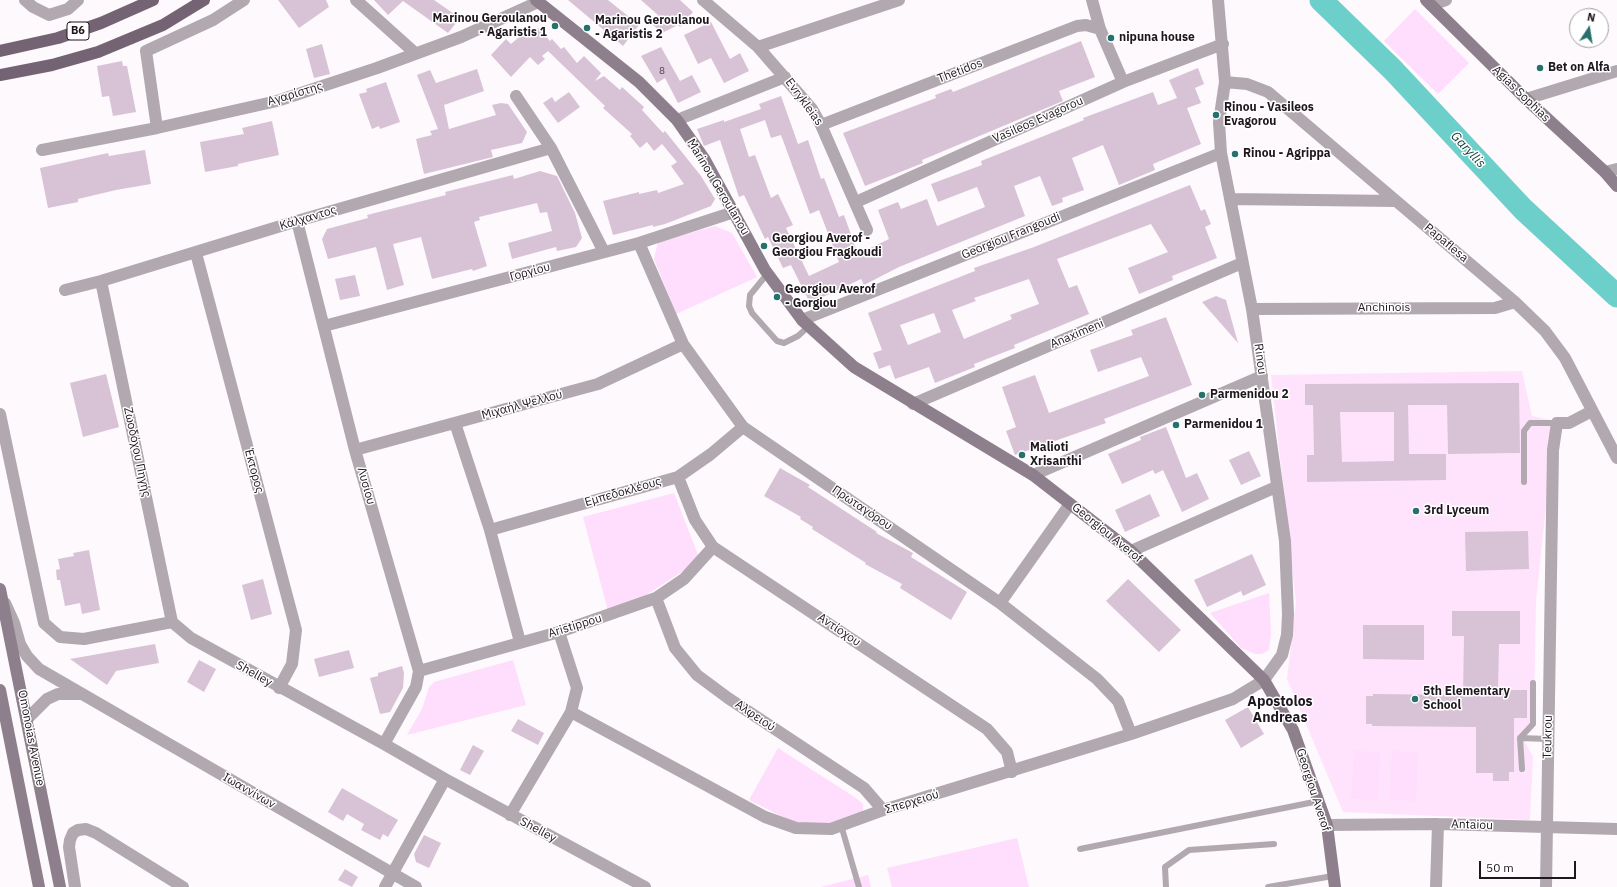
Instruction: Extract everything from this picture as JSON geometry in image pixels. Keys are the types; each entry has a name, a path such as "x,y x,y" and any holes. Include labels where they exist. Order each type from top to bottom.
{"main road":[{"name":"B6","path":"0,51 58,38 101,23 153,0"},
{"name":"B6","path":"0,75 52,65 98,52 163,25 204,0"}],"street":[{"path":"25,0 33,7 49,15 68,9 78,0"},
{"path":"157,128 146,51 213,20 244,0"},
{"path":"356,0 415,53"},
{"name":"Evrykleias","path":"703,0 758,47 812,109 821,125 867,230"},
{"path":"758,47 899,0"},
{"path":"1092,0 1100,29 1123,82"},
{"name":"Rinou","path":"1218,0 1223,44 1225,82 1219,122 1220,154 1252,309 1284,541 1288,614 1287,635 1282,655 1264,680"},
{"path":"1429,2 1446,0"},
{"name":"Αγαρίστης","path":"42,150 157,128 277,101 377,68 461,37 537,1"},
{"name":"Marinou Geroulanou","path":"537,1 639,82 677,120 705,160 766,272"},
{"name":"Agias Sophias","path":"1429,2 1526,99 1605,172 1617,186"},
{"name":"Thetidos","path":"821,125 1077,26 1086,25 1100,29"},
{"name":"Vasileos Evagorou","path":"856,202 1123,82 1223,44"},
{"path":"1526,99 1617,71"},
{"path":"677,120 785,77"},
{"name":"Papaflesa","path":"1225,82 1247,84 1268,92 1515,302 1545,331 1565,358 1617,458"},
{"path":"516,96 551,148 604,252"},
{"name":"Κάλχαντος","path":"64,290 102,281 297,221 551,148"},
{"name":"Georgiou Frangoudi","path":"806,322 1220,154"},
{"path":"1605,172 1617,169"},
{"path":"1230,199 1396,201"},
{"name":"Γοργίου","path":"324,326 639,243 734,212"},
{"name":"Λυσίου","path":"297,221 355,450 419,670 416,687 384,744"},
{"name":"Πρωταγόρου","path":"639,243 684,344 743,427 1000,603 1097,679 1118,701 1131,734"},
{"name":"Έκτορος","path":"196,253 296,630 292,664 280,688"},
{"name":"Anaximeni","path":"913,404 1242,263"},
{"name":"Georgiou Averof","path":"766,272 806,322 854,367 913,404 1033,475 1131,551 1264,680 1293,730 1319,801 1327,825 1334,881"},
{"name":"Ζωοδόχου Πηγής","path":"102,281 172,622"},
{"name":"Anchinois","path":"1252,309 1495,308 1515,302"},
{"name":"Μιχαήλ Ψελλού","path":"355,450 598,384 684,344"},
{"path":"1033,475 1262,376"},
{"path":"1558,423 1569,424 1592,410"},
{"path":"0,414 44,622 60,637 84,639 172,622"},
{"path":"455,423 490,530 520,642"},
{"name":"Teukrou","path":"1546,887 1549,586 1553,450 1558,423"},
{"name":"Εμπεδοκλέους","path":"490,530 678,477 711,454 743,427"},
{"name":"Αντίοχου","path":"678,477 695,520 713,547 987,729 1007,752 1012,772"},
{"path":"1131,551 1276,487"},
{"path":"1000,603 1070,504"},
{"name":"Aristippou","path":"419,670 559,632 656,598 684,579 713,547"},
{"name":"Ιωαννίνων","path":"1,592 14,623 20,644 27,656 39,669 416,887"},
{"name":"Omonoias Avenue","path":"1,592 60,887"},
{"name":"Αλφειού","path":"656,598 675,648 697,675 728,698 864,788 883,810"},
{"name":"Shelley","path":"172,622 191,638 280,688 384,744 445,780 645,887"},
{"path":"510,815 571,712 578,688 559,632"},
{"name":"Σπερχειού","path":"571,712 765,817 796,828 831,829 883,810 1012,772 1131,734 1233,699 1264,680"},
{"name":"Omonoias Avenue","path":"0,690 39,887"},
{"path":"27,719 47,699 58,694 82,694"},
{"path":"385,887 445,780"},
{"path":"1436,887 1438,824"},
{"name":"Antaiou","path":"1327,825 1438,824 1617,829"},
{"path":"75,887 69,847 72,833 78,830 86,829 96,833 183,887"}],"lane":[{"path":"766,272 750,295 749,306 752,313 777,341 784,343 798,336 806,322"},
{"path":"1524,482 1524,430 1530,423 1558,423"},
{"path":"1522,769 1520,738 1533,724 1533,683"},
{"path":"1520,738 1548,739"},
{"path":"1080,849 1319,801"},
{"path":"841,825 859,887"},
{"path":"1166,887 1165,868 1189,850 1274,844"},
{"path":"1268,887 1334,881"}],"shaded area":[{"path":"1415,9 1469,63 1438,94 1384,41"},
{"path":"715,226 732,233 757,277 676,314 654,259 658,242"},
{"path":"1522,371 1532,416 1555,421 1536,601 1534,719 1523,738 1533,757 1530,820 1343,812 1287,679 1296,603 1271,375"},
{"path":"674,493 700,560 643,597 608,611 583,517"},
{"path":"1269,593 1271,633 1269,650 1262,654 1255,654 1241,648 1210,613"},
{"path":"513,660 526,705 407,735 422,709 429,687 434,682"},
{"path":"778,748 856,798 863,804 863,812 827,824 805,824 791,821 749,800"},
{"path":"1354,751 1380,752 1378,800 1351,799"},
{"path":"1392,751 1418,753 1416,801 1390,799"},
{"path":"1017,838 1029,887 892,887 887,868"},
{"path":"868,875 871,887 821,887"}],"building":[{"path":"278,0 326,0 329,7 299,28"},
{"path":"374,0 434,0 460,18 448,33 403,1 388,15"},
{"path":"568,0 608,0 639,25 623,46"},
{"path":"641,0 680,0 693,12 680,27 678,25 662,33 652,24 659,16"},
{"path":"711,22 730,59 740,53 749,71 724,83 711,58 698,64 684,35"},
{"path":"539,28 550,41 552,39 561,49 564,47 577,63 584,56 601,73 595,81 604,76 620,90 622,87 644,107 642,110 663,133 665,131 701,176 715,199 711,206 665,224 653,227 653,225 613,235 603,201 639,192 639,194 657,190 658,193 684,184 671,166 677,162 662,144 654,151 647,142 640,148 630,136 632,134 603,108 605,106 548,51 542,56 545,59 538,65 530,57 511,77 491,55 506,39 511,44 524,33 526,36 530,32 532,34"},
{"path":"1081,41 1095,77 1059,91 1063,101 922,160 923,163 865,186 843,133 936,98 935,95 951,89 953,92"},
{"path":"322,44 330,74 314,78 306,49"},
{"path":"661,47 680,81 692,75 701,92 678,103 665,78 657,83 641,56"},
{"path":"122,61 123,66 127,66 136,112 113,116 109,96 102,97 97,66"},
{"path":"1198,68 1204,84 1195,88 1201,103 1187,108 1201,144 1153,164 1155,170 1119,185 1103,145 1072,158 1084,190 1062,198 1063,202 1052,206 1040,176 1014,186 1025,216 899,267 864,285 861,279 810,303 791,265 783,268 768,237 765,239 744,195 739,197 720,140 704,146 697,129 724,120 724,122 761,109 759,104 781,96 798,144 808,140 821,179 824,178 839,217 844,215 858,254 889,239 878,210 898,202 901,209 927,199 937,226 985,207 977,187 938,202 931,184 982,165 981,161 1084,120 1083,118 1153,92 1158,105 1177,98 1169,80","holes":["765,120 771,138 781,135 810,214 819,210 839,262 809,276 786,228 793,225 778,194 771,198 755,155 749,157 740,129"]},
{"path":"477,69 484,91 444,105 449,129 496,115 492,105 501,103 508,104 527,132 522,143 491,150 493,157 424,174 416,139 432,135 430,131 438,129 417,75 430,70 436,83"},
{"path":"386,82 400,122 380,129 379,126 372,129 359,94 367,92 366,89"},
{"path":"569,92 580,107 558,123 543,103 552,97 555,102"},
{"path":"272,121 279,155 238,164 238,166 205,172 200,142 244,134 242,128"},
{"path":"145,150 151,184 116,190 78,199 78,202 48,208 40,168 108,153 109,156"},
{"path":"540,171 557,176 575,213 582,238 576,247 557,251 556,247 512,259 508,243 552,231 547,212 540,213 537,203 479,217 480,220 474,222 487,266 473,271 472,269 432,279 421,237 393,244 404,285 387,290 376,247 328,259 322,239 327,229 368,218 367,215 446,195 445,192 513,175 514,179"},
{"path":"1190,185 1201,211 1205,209 1211,224 1205,227 1217,258 1172,276 1173,280 1139,294 1128,268 1168,252 1151,224 1057,259 1069,288 1077,285 1089,314 1014,345 1015,348 974,364 975,367 935,383 929,367 895,379 890,365 879,369 873,353 882,350 868,313 975,271 974,268 1034,247","holes":["1029,279 1039,304 1010,315 1012,319 964,339 952,310 976,301 974,298","934,313 941,332 908,345 900,325"]},
{"path":"355,275 360,296 340,300 335,279"},
{"path":"1216,296 1226,300 1238,343 1202,302"},
{"path":"1166,317 1192,385 1104,419 1106,423 1015,455 1006,431 1016,427 1002,387 1035,375 1049,413 1149,376 1141,357 1098,372 1090,350 1133,335 1131,330"},
{"path":"106,374 119,427 83,437 70,383"},
{"path":"1519,383 1520,453 1448,454 1447,405 1408,405 1409,454 1446,454 1446,480 1307,482 1307,455 1314,455 1313,405 1305,405 1305,384","holes":["1340,412 1394,412 1394,461 1342,462"]},
{"path":"1166,427 1186,478 1197,473 1209,499 1182,512 1163,470 1155,474 1153,470 1122,484 1108,454 1141,440 1140,437"},
{"path":"1249,451 1261,476 1241,485 1229,460"},
{"path":"780,468 810,485 808,487 877,532 876,533 913,553 911,557 967,592 951,620 900,588 902,584 865,564 866,563 812,529 813,527 800,519 801,517 764,496"},
{"path":"1150,494 1160,516 1125,532 1115,510"},
{"path":"1528,531 1529,569 1466,571 1465,532"},
{"path":"89,550 100,610 82,614 80,603 65,606 60,580 57,580 56,570 60,569 58,559 74,556 73,553"},
{"path":"1252,554 1266,585 1243,596 1241,591 1207,607 1194,580"},
{"path":"263,579 272,614 251,620 242,585"},
{"path":"1128,579 1181,630 1159,652 1106,601"},
{"path":"1452,611 1520,611 1520,644 1499,644 1498,690 1527,690 1527,718 1514,718 1514,772 1509,772 1509,781 1493,781 1493,773 1476,773 1476,727 1372,726 1372,724 1366,724 1366,696 1373,696 1373,694 1463,695 1464,636 1452,636"},
{"path":"1363,625 1424,625 1424,660 1363,659"},
{"path":"155,644 159,663 116,671 107,685 70,659"},
{"path":"349,650 354,668 319,677 314,659"},
{"path":"199,660 216,669 204,692 187,682"},
{"path":"402,666 404,673 403,688 390,712 380,714 370,678 378,676 378,673"},
{"path":"1248,707 1264,734 1241,748 1225,720"},
{"path":"518,719 544,733 538,745 511,731"},
{"path":"473,745 484,751 470,775 460,770"},
{"path":"342,788 398,820 388,837 383,834 380,840 361,830 364,824 347,814 343,821 328,812"},
{"path":"424,835 441,843 429,868 416,862 414,854"},
{"path":"345,869 358,877 352,887 338,880"}],"waterway":[{"name":"Garyllis","path":"1321,0 1393,70 1523,209 1617,296"}],"place":[{"name":"Marinou Geroulanou - Agaristis 1","path":"555,26"},
{"name":"Marinou Geroulanou - Agaristis 2","path":"587,28"},
{"name":"nipuna house","path":"1111,38"},
{"name":"Bet on Alfa","path":"1540,68"},
{"name":"Rinou - Vasileos Evagorou","path":"1216,115"},
{"name":"Rinou - Agrippa","path":"1235,154"},
{"name":"Georgiou Averof - Georgiou Fragkoudi","path":"764,246"},
{"name":"Georgiou Averof - Gorgiou","path":"777,297"},
{"name":"Parmenidou 2","path":"1202,395"},
{"name":"Parmenidou 1","path":"1176,425"},
{"name":"Malioti Xrisanthi","path":"1022,455"},
{"name":"3rd Lyceum","path":"1416,511"},
{"name":"5th Elementary School","path":"1415,699"}],"district":[{"name":"Apostolos Andreas","path":"1280,710"}]}
